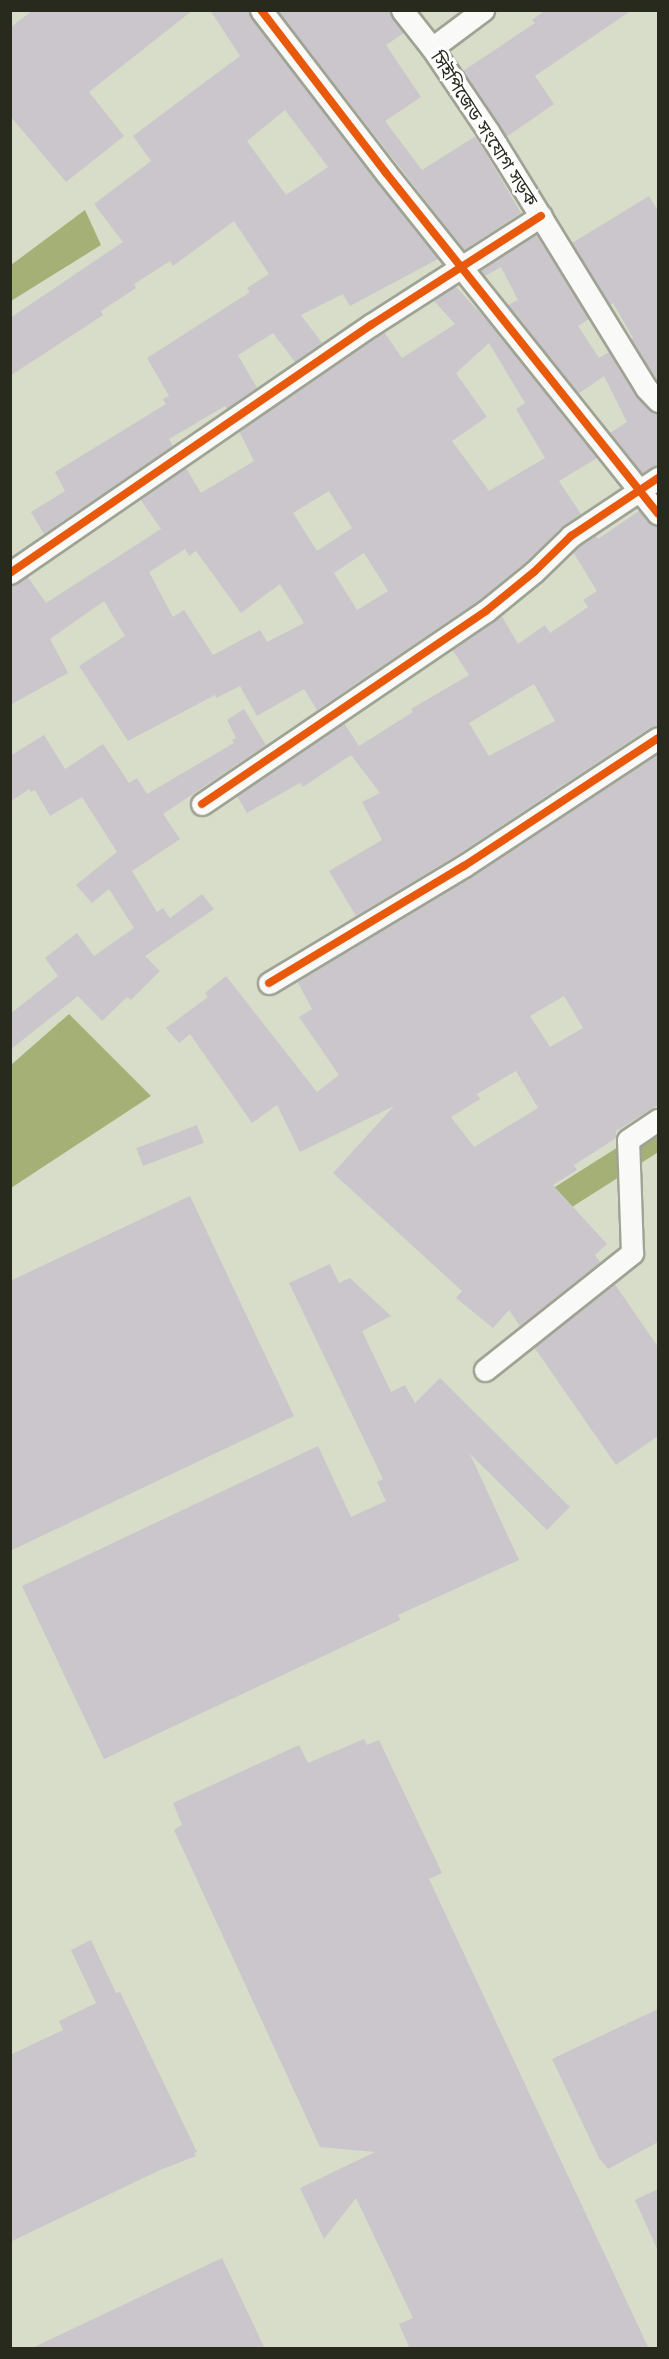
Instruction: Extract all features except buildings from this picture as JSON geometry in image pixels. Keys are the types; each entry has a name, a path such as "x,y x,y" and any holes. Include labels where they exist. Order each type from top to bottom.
{"street":[{"path":"261,10 460,266 658,514"},
{"name":"সিইপিজেড সংযোগ সড়ক","path":"402,10 432,48 541,216 646,388 658,401"},
{"path":"432,48 483,10"},
{"path":"10,573 460,266 541,216"},
{"path":"202,804 486,611 534,572 571,536 658,478"},
{"path":"269,983 464,866 658,738"},
{"path":"484,1370 632,1253 628,1140 658,1120"}],"shaded area":[{"path":"85,210 101,245 11,301 11,265"},
{"path":"69,1014 151,1096 11,1188 11,1065"}],"waterway":[{"path":"543,1210 658,1137"}],"cycle path":[{"path":"261,10 386,173 658,514"},
{"path":"10,573 371,325 541,216"},
{"path":"202,804 486,611 534,572 571,536 658,478"},
{"path":"269,983 464,866 658,738"}]}
